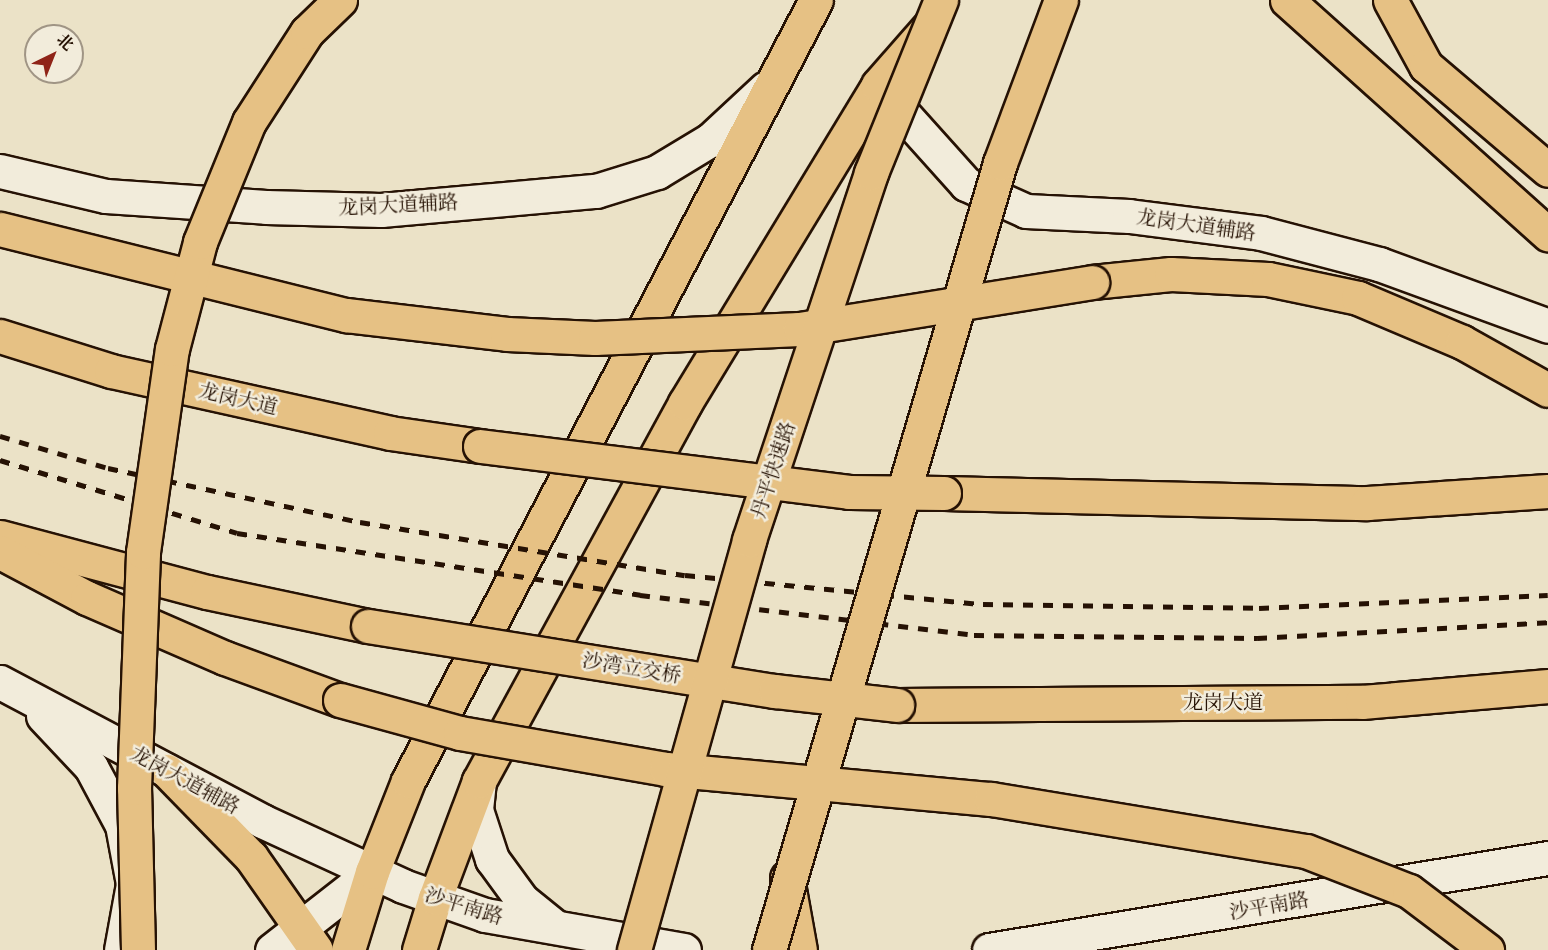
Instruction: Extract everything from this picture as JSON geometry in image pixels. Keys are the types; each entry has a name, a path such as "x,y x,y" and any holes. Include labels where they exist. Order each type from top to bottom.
{"main road":[{"path":"138,950 134,788 143,552 172,349 200,242 249,123 307,32 339,0"},
{"path":"348,950 372,872 408,781 766,88 816,0"},
{"name":"丹平快速路","path":"635,946 749,540 872,173 941,0"},
{"path":"419,950 435,898 479,781 685,403 878,85 951,0"},
{"path":"769,950 787,877 1000,163 1061,0"},
{"path":"1287,0 1548,234"},
{"path":"1390,0 1425,66 1548,170"},
{"name":"龙岗大道辅路","path":"878,85 966,184 1026,211 1129,216 1261,233 1378,264 1548,326"},
{"name":"龙岗大道辅路","path":"0,171 106,196 266,207 381,210 596,191 657,172 710,140 766,88"},
{"path":"0,229 346,315 421,327 595,338 800,329 1171,274 1269,279 1358,298 1462,342 1548,390"},
{"name":"龙岗大道","path":"0,336 123,373 390,433 849,492 1367,503 1548,491"},
{"name":"沙湾立交桥","path":"0,537 207,592 368,626 775,691 897,705"},
{"path":"0,552 87,598 225,658 340,700 460,733 666,769 992,799 1306,851 1409,891 1487,950"},
{"path":"0,684 68,740 90,767 122,825 133,884 121,950"},
{"name":"龙岗大道辅路","path":"0,684 167,771 372,872"},
{"name":"龙岗大道","path":"897,705 1362,702 1548,687"},
{"path":"167,771 245,850 309,940"},
{"path":"479,781 476,810 492,859 522,900 560,931"},
{"name":"沙平南路","path":"989,950 1548,858"},
{"path":"1500,867 1548,878"},
{"path":"272,950 309,940 372,872"},
{"name":"沙平南路","path":"372,872 435,898 560,931 635,946 684,950"},
{"path":"787,877 800,950"},
{"path":"599,950 635,946"}],"railway":[{"path":"0,436 108,468 360,522 685,575 983,604 1259,608 1548,595"},
{"path":"0,460 237,533 640,595 974,635 1257,638 1548,622"}]}
